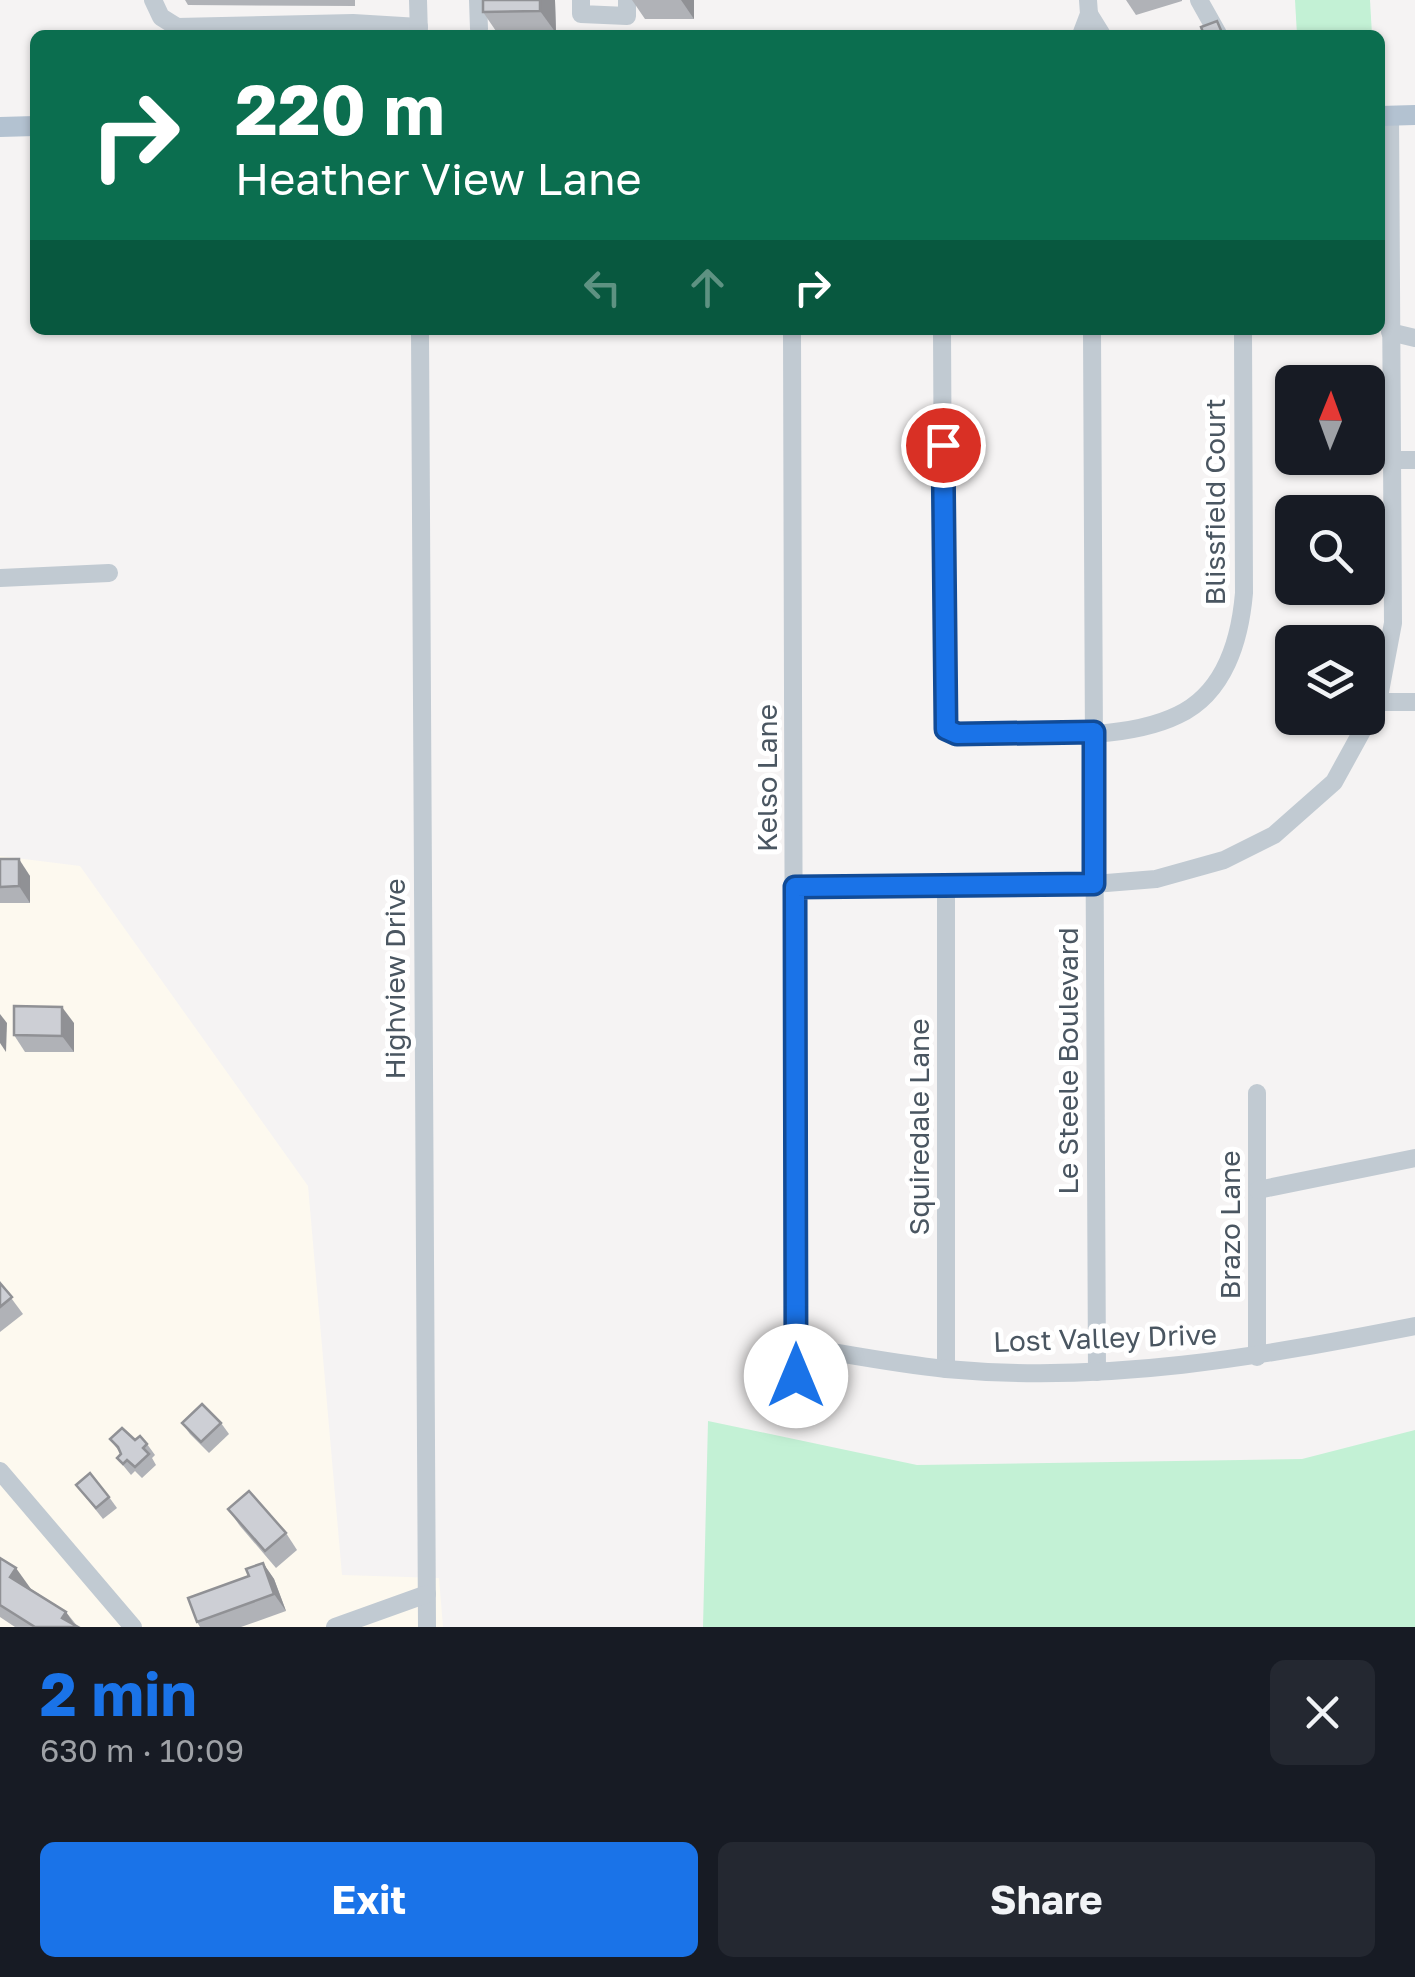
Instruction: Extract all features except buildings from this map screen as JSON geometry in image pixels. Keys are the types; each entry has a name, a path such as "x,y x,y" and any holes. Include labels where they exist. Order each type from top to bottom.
{"main road":[{"path":"1385,116 1415,116"},
{"path":"0,126 30,126"}],"street":[{"path":"153,0 161,17 176,27 353,23 411,30"},
{"path":"418,0 419,30"},
{"path":"478,0 478,29"},
{"path":"581,0 581,14 627,16 627,0"},
{"path":"1198,0 1216,30"},
{"path":"1088,7 1101,30"},
{"path":"1385,116 1393,623 1385,665"},
{"path":"1390,332 1415,338"},
{"name":"Highview Drive","path":"420,335 427,1627"},
{"name":"Kelso Lane","path":"792,335 796,1406"},
{"name":"Blissfield Court","path":"942,335 946,729 957,734 1137,728 1180,715 1209,692 1228,662 1241,629 1244,335"},
{"name":"Le Steele Boulevard","path":"1092,335 1097,1372"},
{"path":"1392,460 1415,460"},
{"path":"0,578 109,573"},
{"path":"1385,702 1415,702"},
{"path":"795,887 1094,884 1156,879 1224,860 1274,835 1334,782 1360,735"},
{"name":"Squiredale Lane","path":"946,885 946,1368"},
{"name":"Brazo Lane","path":"1257,1093 1257,1357"},
{"path":"1258,1190 1415,1158"},
{"name":"Lost Valley Drive","path":"796,1346 946,1368 1097,1372 1257,1357 1415,1326"},
{"path":"0,1471 133,1627"},
{"path":"335,1627 426,1594"}],"shaded area":[{"path":"0,856 80,866 308,1186 342,1575 439,1578 443,1627 0,1627"}],"green space":[{"path":"1295,0 1370,0 1372,30 1297,30"},
{"path":"708,1421 917,1465 1302,1459 1415,1430 1415,1627 703,1627"}],"route":[{"path":"796,1376 795,887 1094,884 1094,732 957,734 946,729 943,445"}]}
